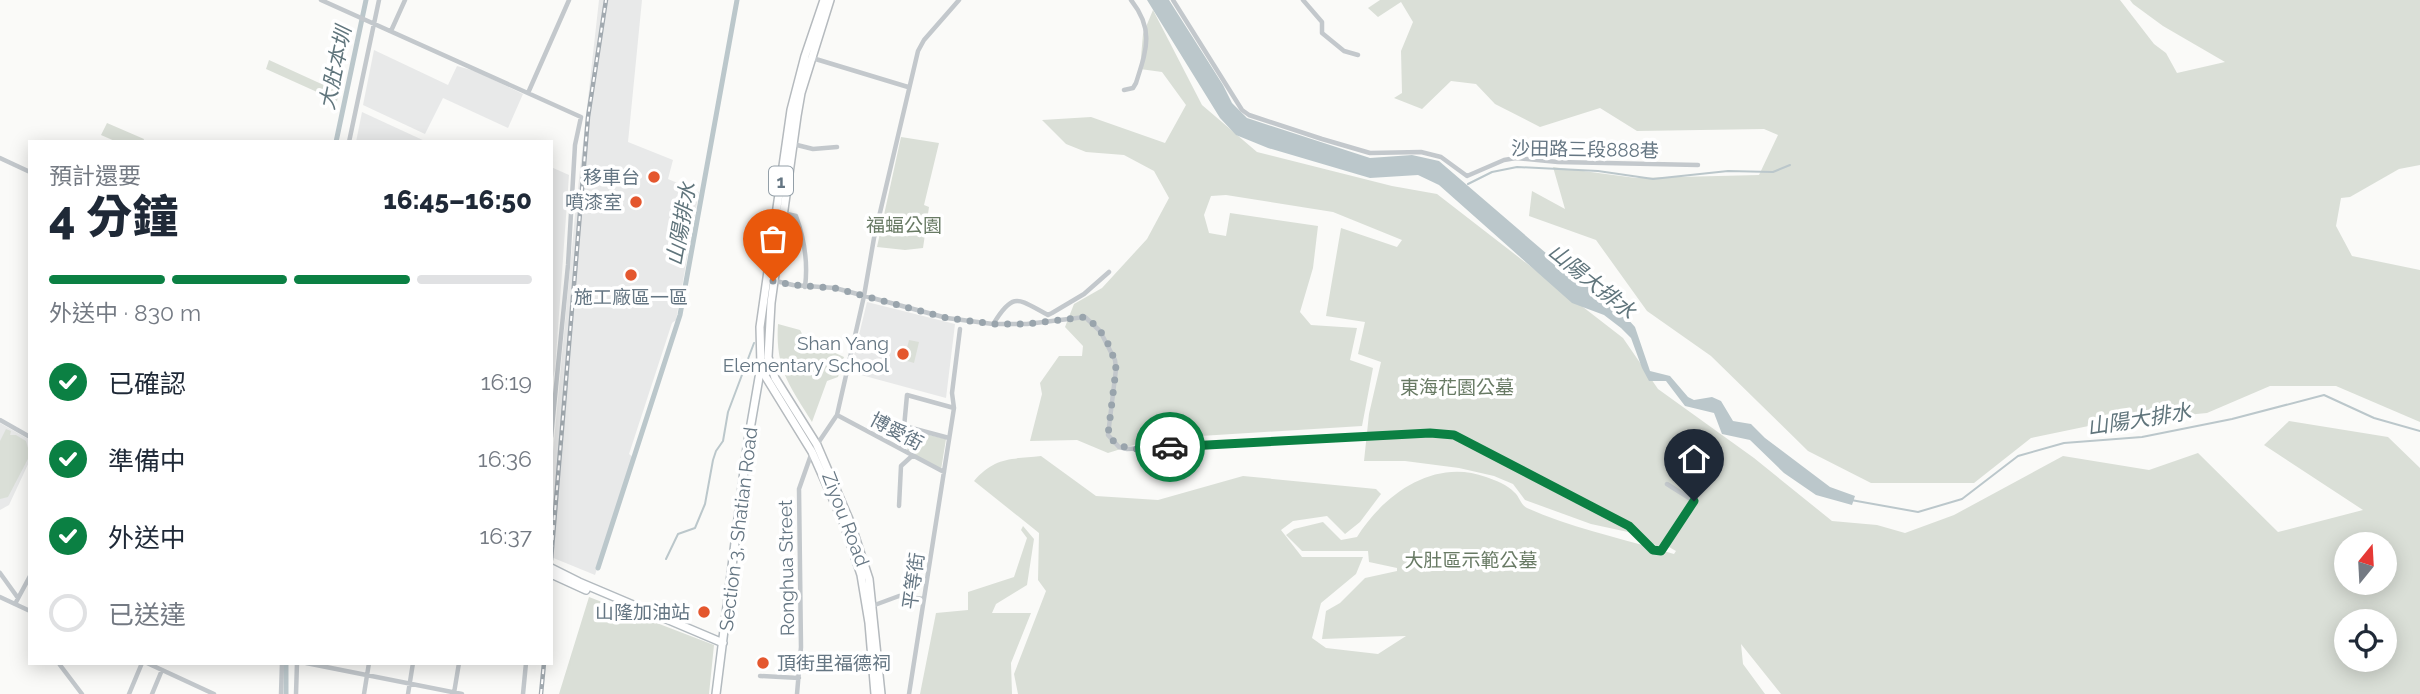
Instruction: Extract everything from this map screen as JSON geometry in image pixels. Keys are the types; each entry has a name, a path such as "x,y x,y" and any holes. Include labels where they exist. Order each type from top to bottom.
{"main road":[{"name":"Section 3, Shatian Road","path":"716,694 747,447 761,365 760,327 783,213 791,110 824,0"},
{"name":"Section 3, Shatian Road","path":"768,358 770,280 785,178 808,57 830,0"},
{"path":"761,365 768,358"},
{"name":"Ziyou Road","path":"768,358 775,378 817,445 869,579 881,694"},
{"name":"Ziyou Road","path":"761,365 812,452 851,534 869,623 875,694"},
{"path":"553,569 705,638"},
{"path":"553,575 723,643"}],"street":[{"path":"321,0 581,117 575,145 568,265 553,417"},
{"path":"349,140 379,0"},
{"path":"391,31 405,0"},
{"path":"528,93 569,0"},
{"path":"838,415 874,238 918,51 960,0"},
{"path":"1124,90 1133,88 1136,83 1147,42 1146,26 1132,0"},
{"name":"沙田路三段888巷","path":"1173,0 1242,110 1249,115 1322,139 1370,153 1421,152 1441,157 1467,176 1504,160 1516,158 1558,162 1698,165"},
{"path":"1303,0 1322,22 1322,33 1344,51 1358,55"},
{"path":"808,57 908,87"},
{"path":"793,144 813,149 837,147"},
{"path":"0,158 28,171"},
{"path":"783,213 796,216 800,226 808,268 805,287"},
{"path":"993,324 1007,304 1016,300 1027,302 1048,315 1084,294 1109,272"},
{"path":"770,280 805,287 835,288 947,318 993,324 1027,324 1085,317 1097,327 1112,354 1116,369 1108,435 1116,444 1127,449 1430,433 1454,435 1629,526 1653,550 1661,551 1694,501 1667,484"},
{"name":"平等街","path":"909,694 922,625 954,408 952,393 960,329"},
{"path":"902,449 907,395 954,408"},
{"name":"Ronghua Street","path":"797,694 802,647 799,489 812,452 838,415"},
{"name":"博愛街","path":"838,415 944,472"},
{"path":"0,420 28,436"},
{"path":"904,426 949,438"},
{"path":"899,506 901,466 913,455"},
{"path":"0,573 17,601 28,609"},
{"path":"17,601 28,580"},
{"path":"872,606 899,596 924,599"},
{"path":"0,597 17,601"},
{"path":"60,665 82,694"},
{"path":"129,694 144,665"},
{"path":"150,665 214,694"},
{"path":"281,694 282,665"},
{"path":"296,694 297,665"},
{"path":"315,665 463,694"},
{"path":"364,694 369,665"},
{"path":"408,694 413,665"},
{"path":"454,693 458,665"},
{"path":"523,665 523,694"},
{"path":"152,694 162,670"},
{"path":"760,676 799,678"}],"shaded area":[{"path":"599,0 642,0 628,142 673,160 668,179 699,192 676,320 672,323 629,454 634,458 595,575 553,558 553,452 575,215"},
{"path":"1147,0 1169,0 1232,103 1247,118 1370,158 1412,155 1439,161 1568,272 1617,307 1635,327 1650,371 1670,376 1688,397 1694,400 1712,397 1721,401 1733,421 1751,424 1765,438 1830,487 1855,496 1852,505 1816,495 1784,473 1750,440 1722,434 1714,413 1685,406 1666,381 1649,381 1631,338 1621,328 1604,315 1572,303 1439,185 1418,175 1370,178 1268,148 1236,135 1220,118"},
{"path":"374,50 448,85 457,66 475,71 523,94 508,128 443,98 425,134 363,105"},
{"path":"362,112 423,140 356,140"},
{"path":"553,168 569,175 553,378"},
{"name":"Shan Yang Elementary School","path":"867,302 955,324 946,398 850,372"},
{"path":"0,423 28,439 28,464 9,505 0,510"}],"green space":[{"path":"1380,0 2120,0 2154,44 2166,53 2177,73 2225,62 2163,26 2130,0 2420,0 2420,165 2399,169 2350,197 2341,198 2336,226 2352,256 2420,270 2420,422 2336,386 2270,386 2207,413 2103,423 2031,438 1974,483 1871,483 1808,451 1711,356 1647,311 1596,240 1529,216 1532,191 1565,209 1553,167 1636,178 1759,175 1778,135 1764,129 1637,131 1600,108 1540,127 1495,104 1476,84 1451,81 1422,109 1394,98 1402,93 1401,51 1413,22 1401,2 1378,17 1368,8"},
{"path":"1153,10 1202,105 1257,152 1392,186 1437,194 1623,338 1658,389 1754,458 1832,521 1877,525 1905,533 1954,515 2063,456 2149,470 2198,453 2278,532 2363,510 2264,445 2289,421 2388,437 2420,468 2420,694 1781,694 1741,644 1743,664 1765,694 1018,694 1014,674 1046,591 1038,580 1039,533 974,481 989,467 1004,461 1041,456 1096,496 1158,500 1243,476 1376,489 1381,494 1360,522 1345,534 1327,516 1293,521 1281,530 1302,557 1363,557 1356,574 1321,603 1312,638 1326,648 1378,654 1406,636 1322,639 1326,611 1340,603 1365,578 1397,571 1397,568 1369,562 1368,551 1302,551 1286,535 1294,529 1323,522 1341,540 1357,537 1368,521 1396,494 1429,476 1467,472 1486,477 1508,487 1525,506 1543,515 1674,554 1676,551 1669,547 1662,548 1628,532 1591,524 1525,500 1513,484 1494,476 1405,461 1364,461 1369,414 1381,362 1358,354 1365,322 1326,316 1341,228 1397,247 1402,240 1333,212 1226,195 1211,196 1204,215 1209,233 1226,236 1230,213 1318,226 1313,268 1300,312 1311,325 1357,328 1350,360 1373,368 1362,426 1153,439 1108,453 1077,440 1030,441 1042,394 1040,383 1059,356 1082,356 1083,346 1065,327 1074,304 1102,288 1147,239 1169,198 1154,171 1124,155 1086,152 1066,144 1042,120 1091,117 1165,143 1186,105 1162,72 1140,69 1143,34"},
{"path":"269,60 339,92 337,101 266,69"},
{"path":"107,123 144,139 112,140 101,135"},
{"name":"福蝠公園","path":"901,137 939,143 924,205 929,207 923,248 905,250 877,247"},
{"path":"778,324 800,330 805,339 844,357 838,377 827,381 812,422 791,387 782,365"},
{"path":"909,340 919,342 914,363 904,360"},
{"path":"6,429 11,431 10,435 16,435 26,441 28,459 8,497 0,499 0,441"},
{"path":"909,430 946,439 941,470 907,451"},
{"path":"1023,526 1034,539 1027,585 996,604 992,613 1031,613 1011,663 1012,694 920,694 936,613 968,610 968,592 1014,577 1027,538 1021,530"},
{"path":"589,597 714,645 709,694 559,694"}],"waterway":[{"name":"大肚本圳","path":"336,140 366,0"},
{"name":"山陽排水","path":"598,568 680,315 737,0"},
{"path":"1468,184 1492,172 1517,167 1598,171 1653,179 1728,171 1773,172 1790,165"},
{"path":"666,559 678,534 695,528 705,504 713,460 723,441 728,412 754,343"},
{"name":"山陽大排水","path":"1851,500 1918,512 1962,499 2018,456 2064,443 2142,437 2232,419 2324,395 2374,418 2420,431"},
{"name":"大肚本圳","path":"286,665 286,694"}],"railway":[{"path":"553,536 588,117 606,0"},
{"path":"541,694 544,665"}],"way so far":[{"path":"773,281 805,287 835,288 947,318 993,324 1027,324 1085,317 1100,331 1115,360 1107,428 1111,440 1119,447 1127,449 1170,447"}],"place":[{"name":"移車台","path":"654,177"},
{"name":"噴漆室","path":"636,202"},
{"name":"施工廠區一區","path":"631,275"},
{"name":"Shan Yang Elementary School","path":"903,354"},
{"name":"山隆加油站","path":"704,612"},
{"name":"頂街里福德祠","path":"763,663"}],"route":[{"path":"1170,447 1446,433 1464,438 1549,486 1629,526 1653,550 1661,551 1694,501"}],"park label":[{"name":"東海花園公墓","path":"1457,387"},
{"name":"大肚區示範公墓","path":"1471,560"}]}
